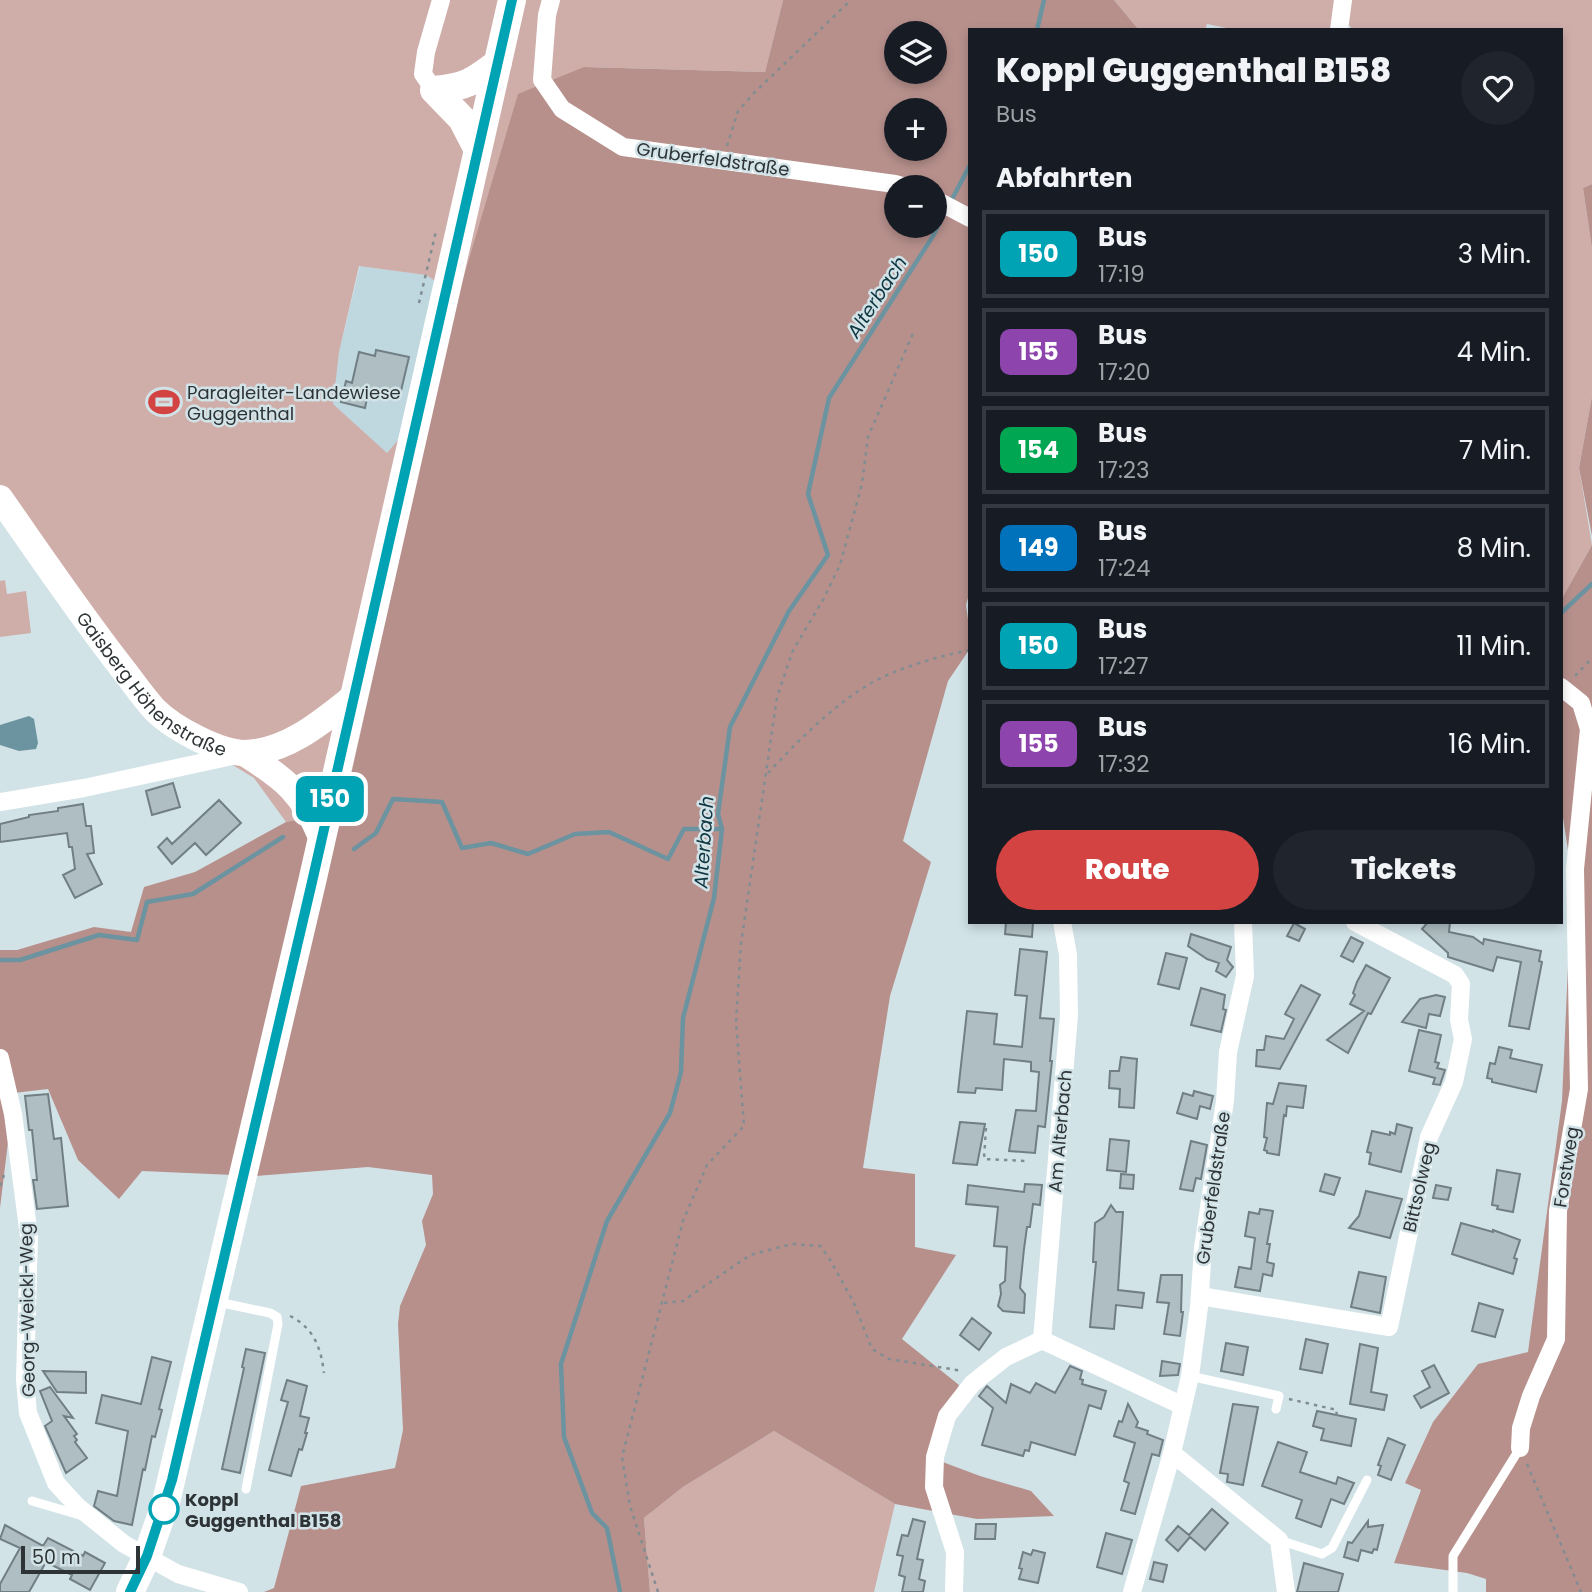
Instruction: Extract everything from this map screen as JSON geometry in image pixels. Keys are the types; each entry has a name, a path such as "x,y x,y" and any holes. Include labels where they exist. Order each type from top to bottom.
{"main road":[{"path":"130,1592 147,1556 166,1502 512,0"},
{"path":"434,90 458,88 498,63"},
{"path":"434,90 462,119 478,150"},
{"name":"Gaisberg Höhenstraße","path":"0,498 104,646 156,710 195,738 244,753 273,747 293,740 353,697"},
{"path":"244,753 273,771 288,785 309,809 321,838"}],"street":[{"path":"434,90 423,74 426,52 441,0"},
{"name":"Gruberfeldstraße","path":"551,0 547,15 542,80 562,108 623,147 884,182"},
{"path":"1339,28 1343,0"},
{"path":"947,206 968,217"},
{"name":"Forstweg","path":"1520,1448 1521,1428 1531,1396 1556,1339 1558,1211 1579,1089 1575,869 1589,729 1581,703 1563,688"},
{"path":"0,802 84,788 244,753"},
{"name":"Am Alterbach","path":"1042,1340 1069,1015 1068,955 1062,924"},
{"name":"Gruberfeldstraße","path":"1132,1592 1172,1453 1181,1405 1190,1376 1203,1248 1225,1101 1228,1052 1245,976 1243,924"},
{"name":"Bittsolweg","path":"1200,1296 1389,1327 1429,1138 1454,1082 1463,1039 1458,1020 1461,984 1455,975 1359,924"},
{"name":"Georg-Weickl-Weg","path":"0,1058 13,1114 29,1236 25,1380 28,1413 56,1483 78,1507 124,1544 178,1574 239,1592"},
{"path":"954,1592 955,1552 934,1487 935,1457 947,1416 972,1384 1006,1357 1042,1340 1181,1405"},
{"path":"1172,1453 1279,1541 1286,1592"}],"lane":[{"path":"213,1301 270,1313 277,1317 278,1324 246,1489"},
{"path":"1190,1376 1279,1396 1276,1409"},
{"name":"Forstweg","path":"1453,1592 1453,1556 1520,1448"},
{"path":"1279,1541 1321,1554 1332,1548 1367,1480"},
{"path":"32,1501 94,1520"}],"path":[{"path":"724,159 738,111 852,0"},
{"path":"419,311 419,299 435,232"},
{"path":"658,1592 630,1506 622,1457 683,1221 707,1165 744,1126 736,1021 745,918 776,697 793,650 840,565 862,484 868,437 914,331"},
{"path":"767,775 825,718 874,682 938,656 968,650"},
{"path":"1563,686 1592,658"},
{"path":"986,1128 984,1158 1026,1161"},
{"path":"663,1303 683,1301 750,1255 792,1244 820,1246 853,1301 872,1349 889,1359 984,1375"},
{"path":"270,1313 285,1314 298,1320 310,1331 321,1349 324,1373"},
{"path":"1279,1396 1337,1410 1336,1417"},
{"path":"1520,1448 1581,1592"}],"shaded area":[{"path":"0,0 783,0 765,72 584,67 458,296 426,275 359,266 339,352 333,404 387,453 436,396 343,811 286,822 254,778 154,717 0,509"},
{"path":"783,0 1114,0 1137,28 968,28 968,651 948,681 903,841 931,862 890,996 863,1168 915,1174 915,1247 956,1255 902,1339 959,1385 931,1452 940,1461 1031,1491 1054,1516 977,1519 895,1504 774,1431 683,1487 644,1518 650,1592 264,1592 274,1588 301,1486 395,1468 403,1430 398,1324 400,1306 426,1245 422,1221 433,1194 432,1175 368,1167 256,1176 142,1171 119,1199 78,1160 48,1089 14,1093 0,1208 0,950 17,950 94,927 131,932 144,887 195,872 286,822 343,811 458,296 518,94 584,67 765,72"},
{"path":"1114,0 1592,0 1592,184 1583,188 1592,249 1592,396 1579,468 1592,545 1563,596 1563,28 1351,28 1349,25 1347,28 1226,28 1207,24 1206,28 1137,28"},
{"path":"1592,184 1592,249 1583,188"},
{"path":"360,266 426,275 458,296 436,396 387,454 332,404 339,352"},
{"path":"1592,396 1592,536 1579,468"},
{"path":"1592,545 1592,1592 1486,1592 1486,1579 1467,1573 1394,1563 1421,1490 1405,1483 1433,1422 1478,1364 1528,1352 1562,1101 1572,876 1563,818 1563,596"},
{"path":"5,580 7,594 26,591 31,633 0,637 0,581"},
{"path":"774,1431 895,1504 874,1592 650,1592 644,1518 683,1487"}],"water":[{"path":"29,716 34,719 38,743 36,749 19,751 0,745 0,725"}],"building":[{"path":"376,350 409,357 400,395 369,388 365,408 341,402 346,381 352,383 359,352 375,356"},
{"path":"173,783 180,807 152,815 146,791"},
{"path":"219,800 241,823 206,855 195,843 172,864 158,847 167,838 172,844"},
{"path":"83,804 86,826 91,826 94,853 87,854 102,884 75,898 63,875 75,869 67,833 0,842 0,824"},
{"path":"1006,924 1033,924 1032,937 1005,934"},
{"path":"1293,924 1305,929 1299,941 1287,936"},
{"path":"1426,924 1450,924 1449,932 1473,937 1483,944 1484,939 1541,951 1539,961 1542,962 1529,1029 1509,1026 1521,962 1497,957 1493,971 1448,957 1448,953 1422,929"},
{"path":"1191,934 1231,947 1227,960 1233,967 1226,977 1216,971 1219,963 1207,959 1188,946"},
{"path":"1351,937 1363,943 1353,962 1341,956"},
{"path":"1020,949 1047,952 1040,1018 1054,1019 1045,1127 1038,1126 1035,1153 1009,1151 1016,1110 1036,1111 1039,1072 1031,1071 1031,1062 1004,1059 1002,1090 976,1088 975,1093 958,1092 967,1011 997,1014 994,1044 1022,1047 1027,996 1015,995"},
{"path":"1166,953 1187,958 1179,989 1158,984"},
{"path":"1366,965 1390,978 1348,1053 1327,1040 1364,1011 1350,1004"},
{"path":"1301,985 1320,995 1280,1069 1256,1066 1257,1050 1264,1050 1266,1036 1284,1039 1294,1019 1285,1014"},
{"path":"1201,988 1225,995 1223,1009 1226,1010 1221,1032 1191,1025"},
{"path":"1436,995 1445,997 1440,1016 1429,1014 1426,1028 1402,1022 1420,999"},
{"path":"1419,1030 1441,1035 1435,1062 1439,1063 1437,1068 1445,1070 1440,1085 1433,1084 1435,1078 1409,1071"},
{"path":"1499,1047 1512,1050 1510,1058 1542,1065 1536,1092 1492,1082 1492,1079 1487,1078 1490,1063 1495,1064"},
{"path":"1121,1057 1137,1059 1134,1108 1119,1107 1120,1089 1109,1088 1110,1071 1119,1071"},
{"path":"1279,1083 1306,1086 1303,1108 1287,1106 1279,1155 1264,1150 1267,1138 1264,1137 1267,1103 1273,1104"},
{"path":"1194,1091 1213,1096 1210,1109 1200,1106 1197,1119 1177,1113 1183,1093 1193,1096"},
{"path":"48,1094 54,1139 61,1138 68,1206 37,1209 33,1180 37,1180 32,1130 29,1130 25,1096"},
{"path":"960,1122 985,1124 977,1165 953,1163"},
{"path":"1397,1124 1412,1128 1401,1172 1369,1164 1371,1153 1367,1152 1372,1131 1395,1134"},
{"path":"1110,1139 1129,1141 1126,1172 1107,1170"},
{"path":"1191,1141 1207,1145 1201,1179 1196,1178 1193,1191 1180,1189"},
{"path":"1497,1170 1520,1174 1513,1212 1497,1209 1498,1206 1492,1205"},
{"path":"1121,1174 1134,1175 1133,1189 1120,1188"},
{"path":"1325,1174 1340,1178 1334,1195 1320,1191"},
{"path":"1025,1184 1042,1185 1040,1205 1033,1204 1030,1227 1027,1227 1020,1288 1025,1294 1024,1313 1003,1311 998,1306 1000,1285 1005,1281 1007,1247 994,1246 998,1207 966,1204 968,1185 1024,1192"},
{"path":"1436,1185 1451,1188 1448,1200 1433,1198"},
{"path":"1366,1191 1402,1199 1390,1238 1349,1228 1359,1216"},
{"path":"1111,1205 1116,1212 1123,1212 1118,1290 1144,1293 1142,1308 1116,1305 1114,1329 1090,1327 1096,1262 1093,1262 1095,1223 1104,1217"},
{"path":"1260,1209 1273,1211 1267,1244 1270,1244 1267,1262 1274,1264 1272,1276 1263,1274 1260,1291 1235,1287 1239,1267 1251,1269 1255,1238 1245,1236 1249,1212 1259,1214"},
{"path":"1461,1223 1493,1230 1520,1240 1514,1258 1517,1259 1513,1274 1452,1254"},
{"path":"1359,1272 1386,1277 1380,1313 1351,1307"},
{"path":"1161,1275 1182,1275 1183,1312 1180,1336 1164,1334 1169,1303 1157,1302"},
{"path":"1479,1303 1503,1310 1495,1337 1472,1331"},
{"path":"972,1318 991,1333 979,1350 960,1335"},
{"path":"1306,1339 1328,1344 1322,1373 1300,1369"},
{"path":"1226,1343 1248,1347 1243,1375 1221,1371"},
{"path":"1360,1344 1378,1348 1371,1392 1387,1395 1384,1410 1350,1404"},
{"path":"246,1349 265,1353 240,1473 222,1469"},
{"path":"152,1357 171,1362 159,1409 162,1410 155,1437 152,1436 145,1470 143,1469 132,1525 114,1521 94,1506 98,1491 117,1496 128,1431 96,1423 102,1395 141,1404"},
{"path":"1162,1361 1180,1364 1178,1375 1160,1376"},
{"path":"1434,1365 1449,1393 1421,1408 1414,1396 1430,1387 1422,1371"},
{"path":"1070,1366 1082,1371 1082,1384 1106,1391 1101,1409 1089,1405 1075,1455 1031,1442 1029,1451 1025,1450 1023,1456 982,1445 993,1408 979,1396 987,1386 1006,1403 1011,1384 1030,1393 1036,1383 1055,1393"},
{"path":"43,1371 86,1372 86,1393 57,1392"},
{"path":"287,1380 307,1386 300,1416 309,1418 302,1450 299,1449 291,1476 269,1470 288,1402 281,1400"},
{"path":"50,1387 73,1418 64,1416 77,1434 74,1436 77,1440 75,1442 87,1458 66,1473 45,1426 52,1421 40,1391"},
{"path":"1128,1404 1138,1422 1136,1427 1163,1440 1159,1456 1152,1454 1135,1514 1121,1510 1129,1483 1124,1481 1135,1443 1114,1436"},
{"path":"1233,1404 1258,1407 1243,1485 1227,1482 1228,1474 1220,1473"},
{"path":"1317,1411 1356,1419 1351,1446 1321,1440 1324,1429 1313,1426"},
{"path":"1388,1438 1405,1445 1391,1480 1378,1475 1381,1466 1378,1465"},
{"path":"1278,1442 1307,1452 1300,1472 1336,1484 1338,1477 1354,1483 1344,1504 1331,1499 1321,1527 1296,1518 1302,1500 1262,1486"},
{"path":"1212,1509 1228,1523 1205,1550 1190,1537 1178,1551 1166,1540 1178,1526 1189,1535"},
{"path":"913,1519 925,1522 917,1559 923,1560 919,1579 925,1581 923,1592 902,1592 905,1577 899,1575 903,1556 897,1555 902,1535 908,1536"},
{"path":"1368,1521 1368,1527 1383,1525 1377,1550 1374,1549 1372,1553 1361,1550 1358,1561 1344,1557 1348,1542 1352,1543"},
{"path":"976,1524 996,1524 995,1539 975,1539"},
{"path":"5,1525 43,1546 48,1538 83,1556 85,1552 105,1563 90,1590 70,1579 72,1575 46,1562 29,1592 0,1592 0,1584 20,1548 0,1539"},
{"path":"1106,1533 1132,1540 1122,1574 1097,1567"},
{"path":"1033,1550 1045,1553 1038,1583 1019,1579 1023,1552 1031,1555"},
{"path":"1154,1562 1167,1565 1163,1582 1150,1579"},
{"path":"1304,1563 1343,1574 1338,1592 1297,1592"}],"waterway":[{"name":"Alterbach","path":"1037,28 1044,0"},
{"name":"Alterbach","path":"950,203 968,169"},
{"name":"Alterbach","path":"620,1592 607,1528 592,1513 564,1437 561,1364 607,1221 670,1113 681,1072 683,1018 714,898 722,829 718,814 730,727 789,611 828,555 808,494 829,398 932,238"},
{"path":"1563,611 1592,584"},
{"path":"354,849 376,833 393,799 442,802 462,848 491,843 528,854 575,834 609,832 668,859 684,829 722,829"},
{"path":"0,960 20,960 99,935 137,940 147,902 193,894 283,837"}],"bus line":[{"name":"150","path":"130,1592 147,1556 172,1480 312,882 512,0"}],"place":[{"name":"Paragleiter-Landewiese Guggenthal","path":"164,402"},
{"name":"Koppl Guggenthal B158","path":"164,1509"}]}
